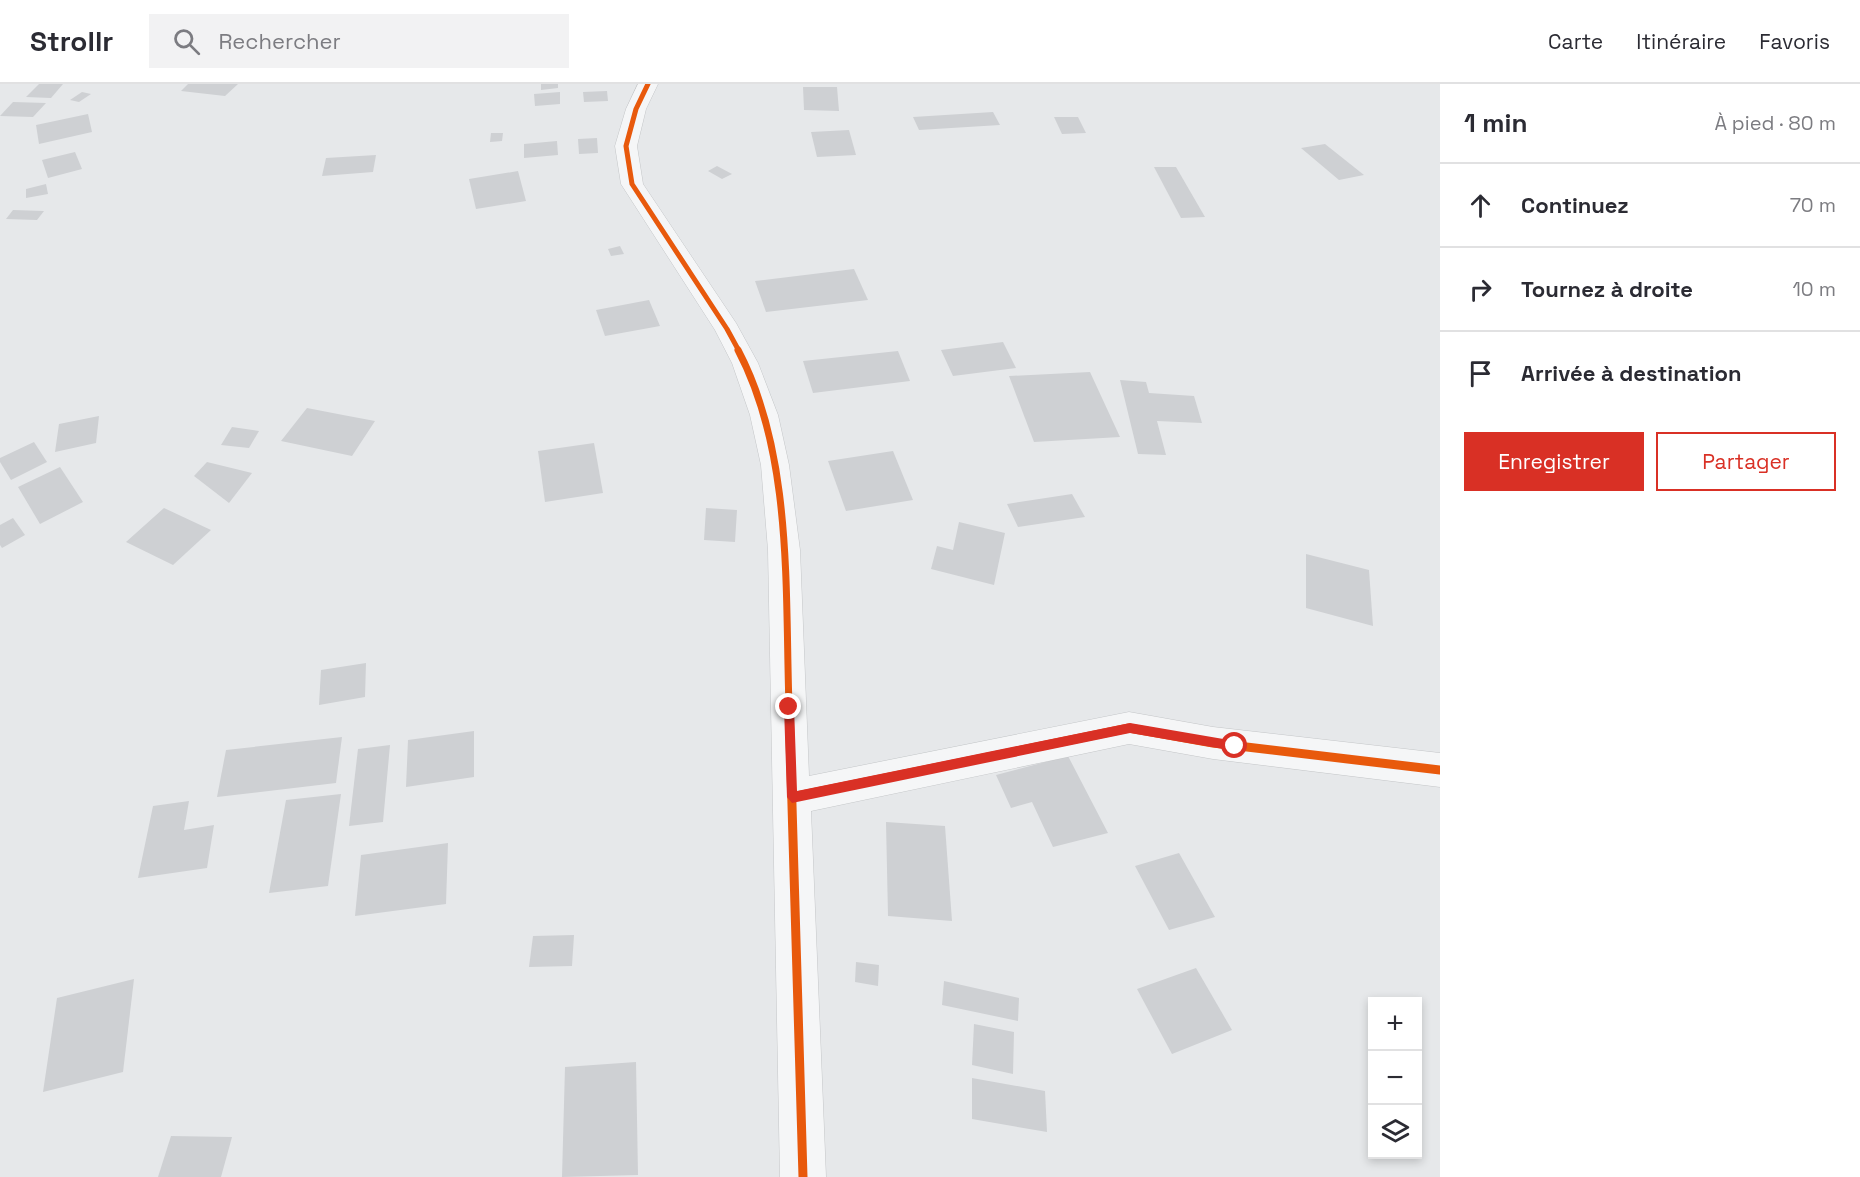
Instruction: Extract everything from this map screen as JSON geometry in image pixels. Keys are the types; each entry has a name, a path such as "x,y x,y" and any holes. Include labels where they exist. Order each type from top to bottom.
{"street":[{"path":"648,84 636,109 626,146 632,184 727,329 745,363 764,415 775,465 784,550 803,1177"},
{"path":"792,797 1130,728 1213,743 1440,770"}],"building":[{"path":"39,84 63,84 51,98 26,97"},
{"path":"188,84 238,84 225,96 181,91"},
{"path":"541,84 558,84 558,88 541,90"},
{"path":"803,87 837,87 839,111 804,110"},
{"path":"607,91 608,101 584,102 583,92"},
{"path":"82,92 91,94 79,102 70,100"},
{"path":"560,92 560,104 535,106 534,94"},
{"path":"13,102 46,103 33,117 0,116"},
{"path":"993,112 1000,125 919,130 913,117"},
{"path":"88,114 92,132 39,144 36,125"},
{"path":"1054,117 1078,117 1086,133 1062,134"},
{"path":"849,130 856,155 817,157 811,132"},
{"path":"491,133 503,133 502,141 490,142"},
{"path":"597,138 598,153 579,154 578,139"},
{"path":"557,141 558,155 524,158 524,144"},
{"path":"1325,144 1364,175 1339,180 1301,148"},
{"path":"75,152 82,169 48,178 42,160"},
{"path":"376,155 373,172 322,176 326,158"},
{"path":"717,166 732,174 722,179 708,171"},
{"path":"1154,167 1176,167 1205,217 1181,218"},
{"path":"518,171 526,201 476,209 469,179"},
{"path":"46,184 48,194 26,198 26,189"},
{"path":"13,210 44,211 37,220 6,219"},
{"path":"620,246 624,254 611,256 608,249"},
{"path":"854,269 868,300 766,312 755,281"},
{"path":"649,300 660,326 605,336 596,310"},
{"path":"1003,342 1016,368 953,376 941,350"},
{"path":"898,351 910,381 813,393 803,361"},
{"path":"1090,372 1120,437 1034,442 1009,376"},
{"path":"1120,380 1146,382 1149,393 1194,396 1202,423 1157,421 1166,455 1138,454"},
{"path":"307,408 375,421 352,456 281,441"},
{"path":"99,416 96,443 55,452 59,424"},
{"path":"232,427 259,431 249,448 221,445"},
{"path":"34,442 47,462 11,480 0,458"},
{"path":"594,443 603,493 545,502 538,451"},
{"path":"893,451 913,500 846,511 828,461"},
{"path":"207,462 252,473 229,503 194,476"},
{"path":"60,467 83,502 40,524 18,487"},
{"path":"1072,494 1085,517 1018,527 1007,504"},
{"path":"164,508 211,530 173,565 126,542"},
{"path":"706,508 737,510 735,542 704,540"},
{"path":"13,518 25,535 2,548 0,525"},
{"path":"959,522 1005,533 994,585 931,569 937,546 953,550"},
{"path":"1306,554 1369,570 1373,626 1306,608"},
{"path":"366,663 365,697 319,705 321,670"},
{"path":"474,731 474,777 406,787 408,740"},
{"path":"342,737 336,783 217,797 226,750"},
{"path":"390,745 383,822 349,826 358,749"},
{"path":"1068,756 1108,833 1053,847 1032,802 1011,808 996,775"},
{"path":"341,794 328,886 269,893 286,800"},
{"path":"189,801 184,830 214,825 207,868 138,878 153,806"},
{"path":"886,822 945,826 952,921 888,916"},
{"path":"448,843 446,904 355,916 361,855"},
{"path":"1179,853 1215,917 1169,930 1135,866"},
{"path":"574,935 572,966 529,967 533,936"},
{"path":"856,962 879,965 878,986 855,982"},
{"path":"1196,968 1232,1030 1172,1054 1137,989"},
{"path":"134,979 123,1072 43,1092 57,998"},
{"path":"944,981 1019,998 1018,1021 942,1005"},
{"path":"974,1024 1014,1032 1013,1074 972,1065"},
{"path":"636,1062 638,1175 562,1177 565,1067"},
{"path":"972,1078 1045,1091 1047,1132 972,1119"},
{"path":"171,1136 232,1137 221,1177 158,1177"}],"cycle path":[{"path":"648,84 636,109 626,146 632,184 727,329 745,363 764,415 775,465 784,550 803,1177"},
{"path":"792,797 1129,728 1213,743 1440,770"}],"route":[{"path":"789,707 792,797 1130,728 1235,746"}]}
